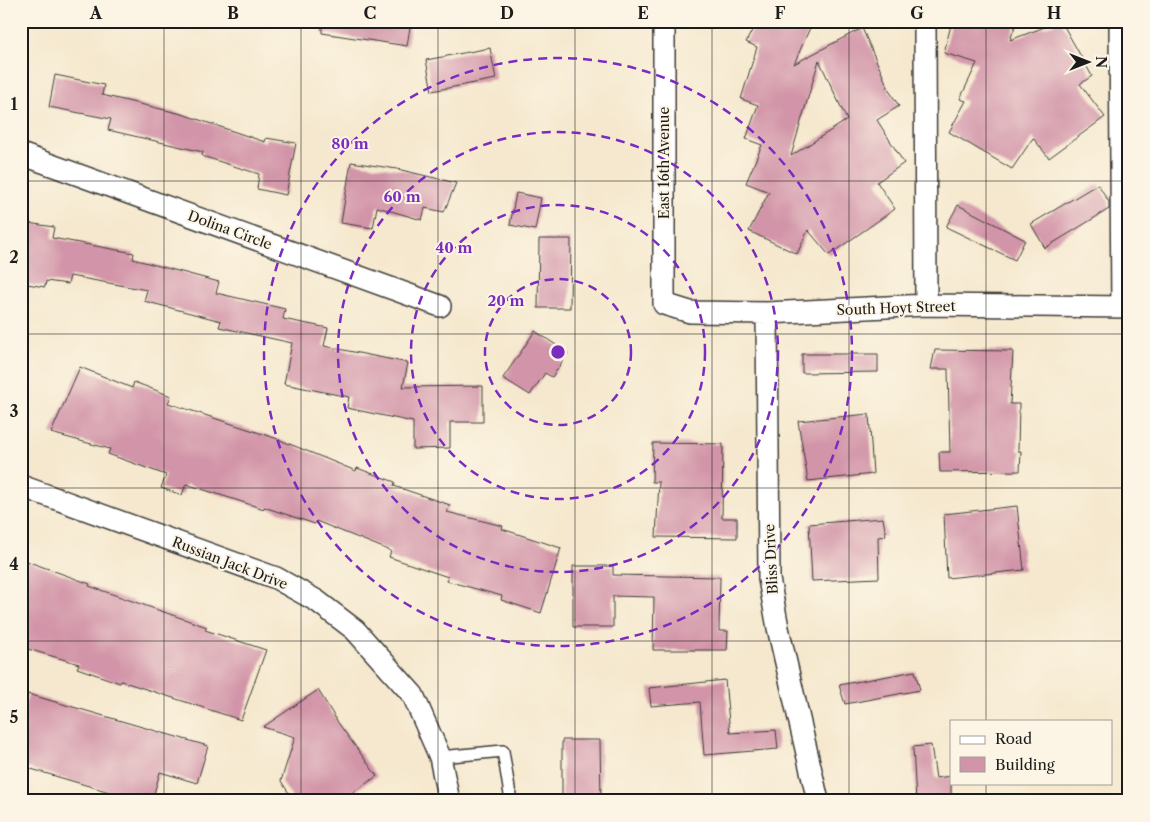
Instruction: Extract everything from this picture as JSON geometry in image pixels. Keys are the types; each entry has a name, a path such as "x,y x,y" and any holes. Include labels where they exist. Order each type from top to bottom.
{"street":[{"name":"East 16th Avenue","path":"664,21 664,304"},
{"path":"925,21 926,305"},
{"path":"1120,21 1125,307"},
{"name":"Dolina Circle","path":"21,154 440,306"},
{"name":"South Hoyt Street","path":"664,304 690,312 767,313 926,305 1125,307"},
{"name":"Bliss Drive","path":"767,313 769,579 778,628 818,801"},
{"name":"Russian Jack Drive","path":"21,486 276,578 317,601 355,630 413,695 440,756 449,801"}],"lane":[{"path":"440,756 503,751 511,801"}],"building":[{"path":"322,21 411,21 407,46 322,33"},
{"path":"757,21 813,21 794,64 862,28 890,92 899,106 877,120 904,163 877,182 895,209 829,255 808,230 797,254 749,231 769,192 746,183 762,145 746,139 758,105 741,99 757,47 746,42","holes":["819,60 847,120 791,156"]},
{"path":"952,21 1017,21 1010,40 1061,21 1092,76 1080,84 1105,117 1049,158 1033,138 1012,169 949,132 966,101 960,99 977,63 944,53"},
{"path":"490,48 496,79 432,91 426,60"},
{"path":"55,75 104,85 102,95 182,114 265,142 266,138 296,143 286,195 257,189 259,174 202,156 203,152 108,130 111,119 49,107"},
{"path":"351,162 397,169 456,183 444,212 425,208 422,220 377,207 373,228 341,223"},
{"path":"1098,184 1109,202 1109,209 1045,248 1031,224"},
{"path":"516,193 541,198 535,230 510,225"},
{"path":"958,205 1025,240 1015,260 946,227"},
{"path":"21,222 54,227 52,238 134,253 133,259 219,282 216,293 285,309 283,319 328,328 324,346 408,363 403,387 483,386 483,422 450,422 450,448 413,449 413,422 347,408 349,397 284,384 292,343 219,327 221,321 144,301 147,290 70,276 68,284 46,281 45,287 21,283"},
{"path":"539,239 571,239 570,308 538,308"},
{"path":"535,331 568,353 552,377 545,373 530,395 503,378"},
{"path":"935,350 1013,351 1010,404 1019,404 1018,451 1021,451 1020,471 940,472 939,452 950,452 948,369 931,369"},
{"path":"802,354 878,354 878,372 802,373"},
{"path":"80,367 132,388 134,382 171,396 168,403 275,438 356,471 357,468 395,482 394,486 450,505 447,512 503,526 502,529 561,548 541,613 501,600 502,596 447,581 448,577 389,557 391,551 316,521 315,524 186,484 182,495 161,488 166,475 108,454 110,449 51,433"},
{"path":"869,414 873,474 808,481 798,421"},
{"path":"653,443 723,444 722,518 737,518 737,538 656,537 659,482 652,482"},
{"path":"1017,506 1024,570 947,578 944,514"},
{"path":"883,518 886,536 878,537 879,578 812,581 809,524"},
{"path":"21,559 90,584 89,586 207,627 205,630 266,650 241,720 121,681 120,683 77,668 79,664 21,647"},
{"path":"573,566 613,566 613,575 720,577 719,631 728,631 727,650 653,650 654,597 613,596 613,627 573,627"},
{"path":"915,671 920,690 845,704 839,685"},
{"path":"725,680 730,733 776,730 778,749 704,755 700,702 651,706 649,688"},
{"path":"318,690 339,724 377,776 341,801 294,801 281,781 295,737 263,727"},
{"path":"28,694 208,746 197,783 160,772 152,801 140,801 21,766 21,717"},
{"path":"562,740 600,740 601,801 562,801"},
{"path":"931,745 936,778 950,776 951,801 916,801 913,747"}]}
